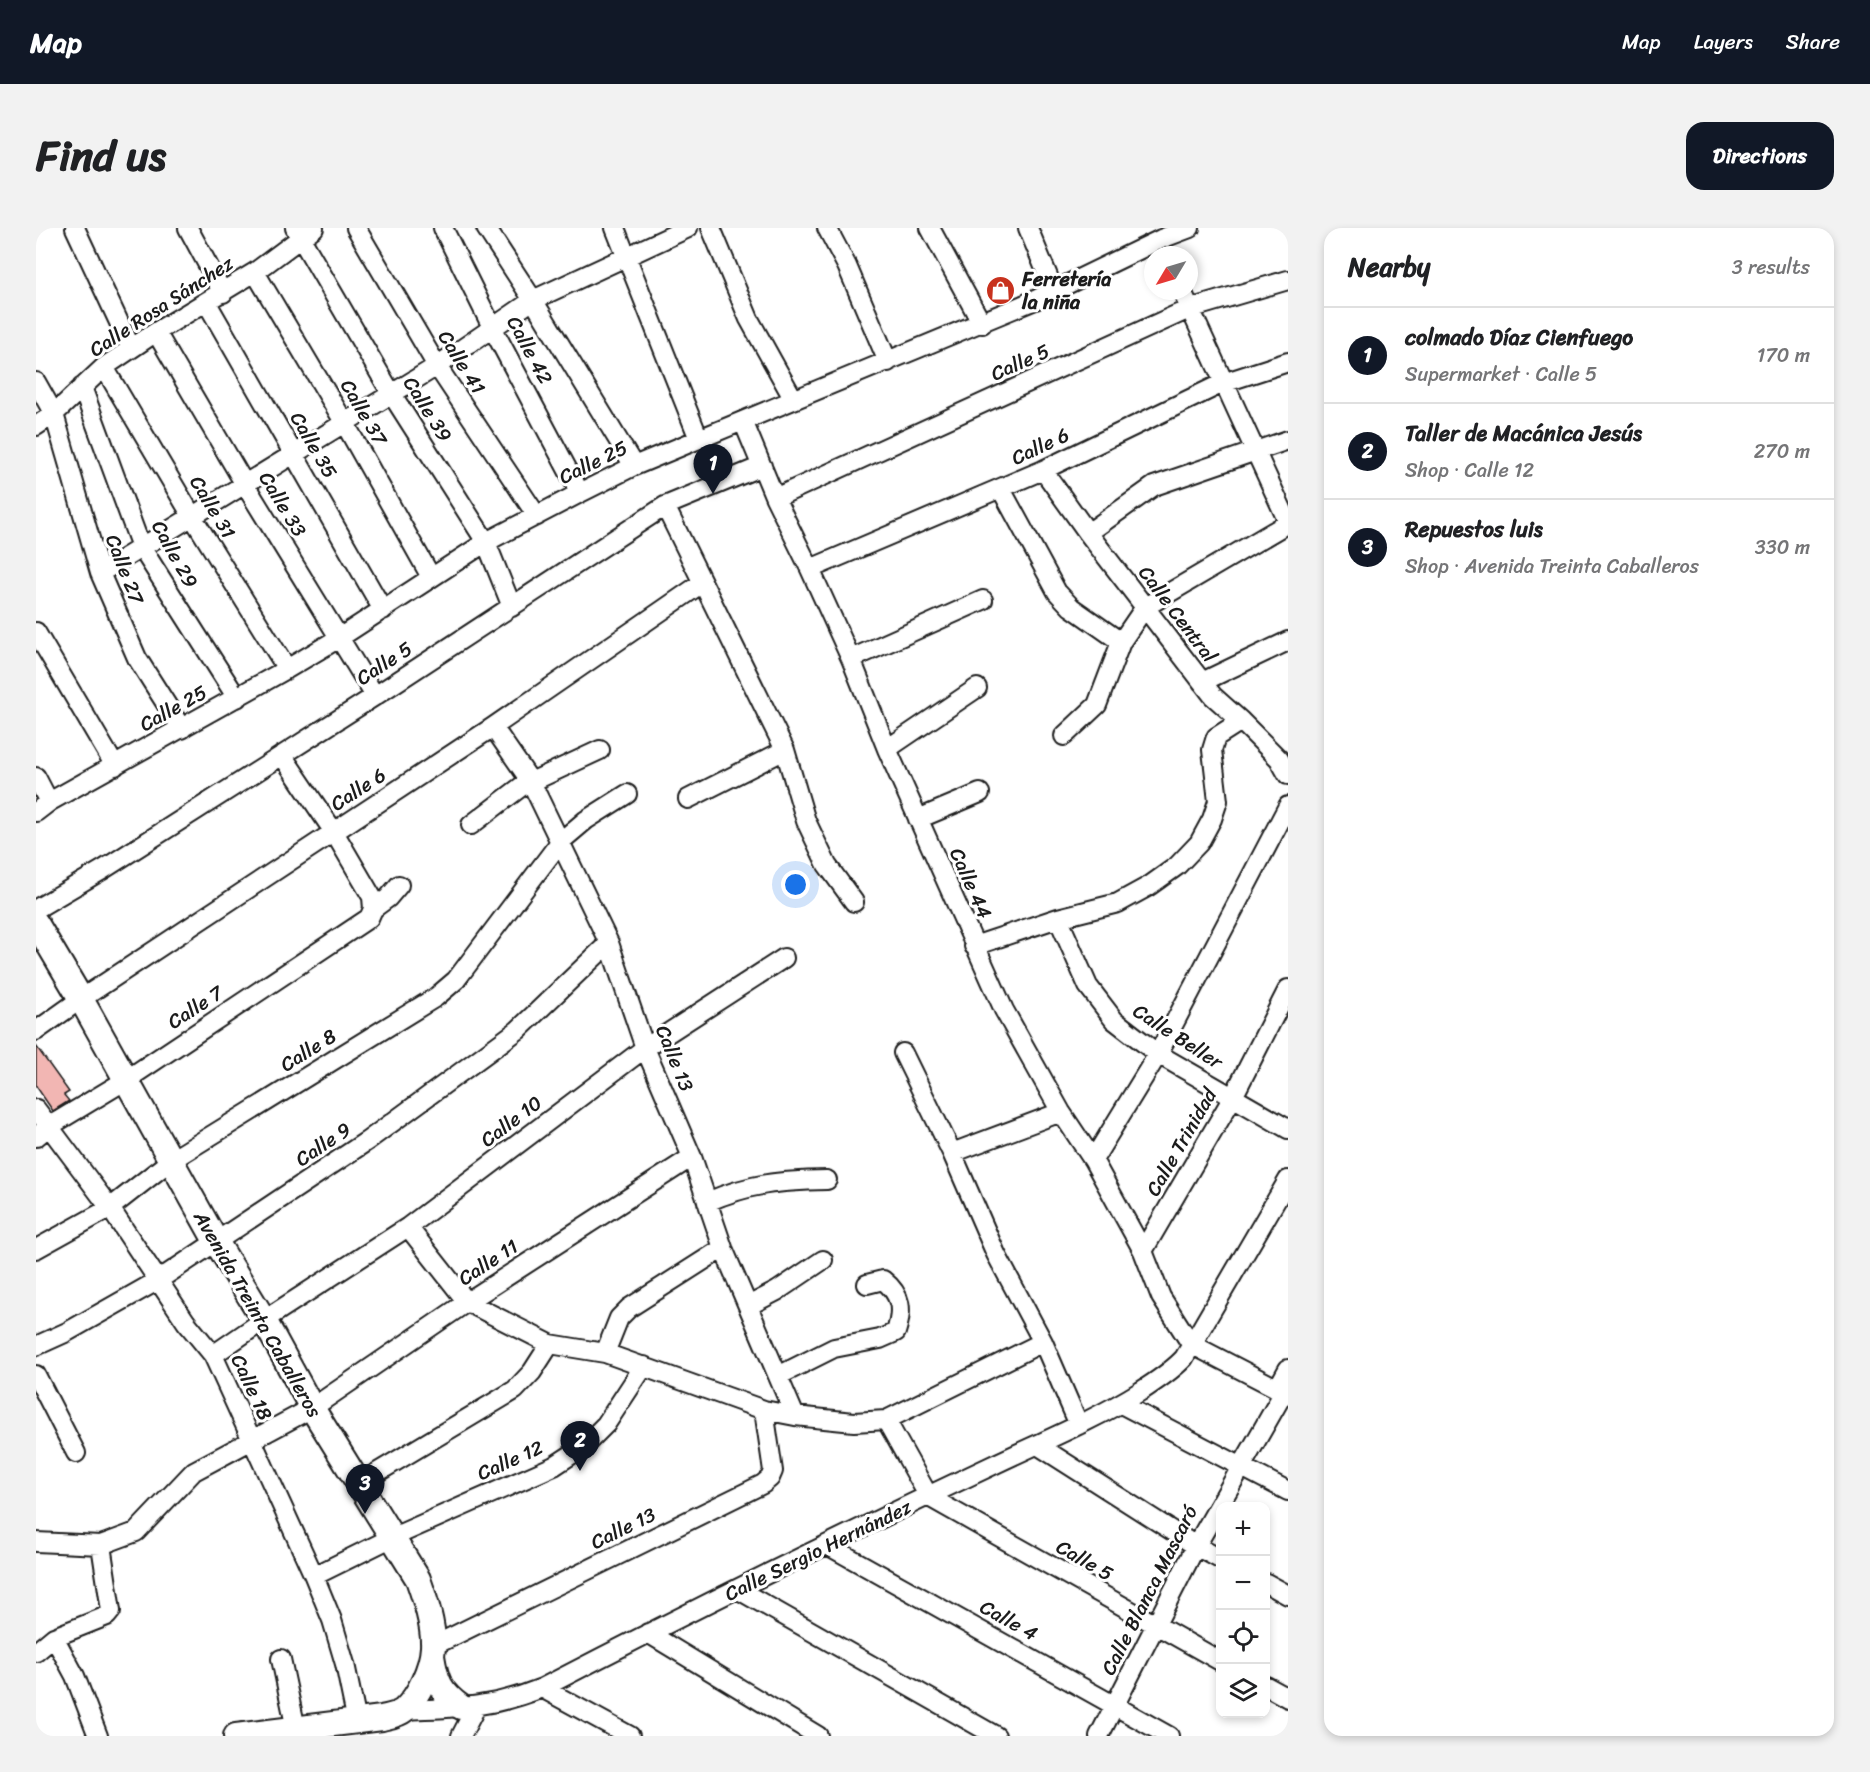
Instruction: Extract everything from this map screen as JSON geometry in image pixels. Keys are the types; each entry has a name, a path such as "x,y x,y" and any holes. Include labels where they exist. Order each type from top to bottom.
{"street":[{"path":"75,228 131,348"},
{"path":"188,228 223,293"},
{"name":"Calle 41","path":"356,228 437,366 537,516"},
{"name":"Calle 42","path":"442,228 580,493"},
{"path":"486,228 533,300 634,466"},
{"path":"615,228 699,439"},
{"path":"99,573 437,366 533,300 688,228"},
{"path":"711,228 749,319 794,400"},
{"path":"827,228 847,266 888,362"},
{"path":"930,228 982,324"},
{"path":"1028,228 1050,281 1052,292"},
{"name":"Calle 25","path":"43,807 339,638 486,542 580,493 634,466 982,324 1190,228"},
{"name":"Calle Rosa Sánchez","path":"36,426 54,414 104,367 156,332 255,272 303,231"},
{"name":"Calle 39","path":"303,231 391,393 486,542 512,607"},
{"name":"Calle 37","path":"255,272 344,422 431,577"},
{"name":"Calle 5","path":"775,498 1189,309 1288,280"},
{"path":"1064,736 1097,705 1121,642 1145,607 1288,523 1186,300"},
{"name":"Calle 35","path":"207,303 382,610"},
{"name":"Calle 33","path":"156,332 244,483 375,696"},
{"name":"Calle 6","path":"810,569 1001,489 1223,383 1288,362"},
{"name":"Calle 31","path":"104,367 192,516 287,669"},
{"name":"Calle 27","path":"36,382 54,414 99,573 137,658 182,729"},
{"name":"Calle 29","path":"82,387 141,547 237,698"},
{"name":"Calle 44","path":"744,421 775,498 851,659 887,749 1004,1010 1061,1112 1093,1160 1143,1251 1161,1297 1191,1344"},
{"path":"1088,533 1154,486 1288,440"},
{"name":"Calle 5","path":"36,909 104,869 375,696 665,506 762,466"},
{"name":"Calle Central","path":"1043,470 1088,533 1213,696 1279,759 1288,775"},
{"path":"1001,489 1057,592 1071,607 1121,642"},
{"path":"665,506 785,750 806,821 827,865 854,902"},
{"name":"Calle 6","path":"36,1031 493,727 702,583"},
{"path":"851,659 983,600"},
{"path":"36,632 115,766"},
{"path":"1202,682 1288,641"},
{"path":"887,749 977,688"},
{"path":"974,946 1058,918 1118,903 1149,886 1177,866 1199,843 1212,819 1218,801 1212,750 1216,737 1241,721"},
{"name":"Calle 13","path":"493,727 531,781 609,943 645,1048 692,1157 723,1248 795,1416"},
{"path":"471,825 531,781 600,750"},
{"path":"688,799 785,750"},
{"path":"282,755 334,832 372,897 374,909"},
{"path":"36,777 43,807"},
{"path":"918,819 980,793"},
{"name":"Calle 8","path":"36,1249 110,1208 170,1161 446,990 456,980 560,842 586,820 627,794"},
{"path":"1093,1160 1158,1054 1288,806"},
{"name":"Calle 7","path":"42,1132 126,1080 367,921 374,909 399,885"},
{"name":"Calle Beller","path":"1058,918 1088,986 1114,1020 1158,1054 1288,1129"},
{"name":"Avenida Treinta Caballeros","path":"36,923 217,1243 264,1320 312,1408 418,1579 422,1590 436,1678 447,1697 468,1707"},
{"name":"Calle 9","path":"36,1346 67,1332 157,1281 367,1141 518,1030 609,943"},
{"name":"Calle 10","path":"213,1355 408,1227 645,1048 784,958"},
{"name":"Calle Trinidad","path":"1143,1251 1233,1097 1288,989"},
{"path":"903,1053 952,1153 996,1254 1043,1342 1079,1425"},
{"name":"Calle 18","path":"36,1108 42,1132 110,1208 157,1281 213,1355 332,1620 345,1664 357,1722"},
{"path":"952,1153 1061,1112"},
{"name":"Calle 11","path":"101,1545 136,1532 194,1471 312,1408 467,1302 692,1157"},
{"path":"707,1202 756,1185 783,1181 827,1180"},
{"name":"Calle Sergio Hernández","path":"236,1736 357,1722 382,1718 404,1710 468,1707 514,1699 542,1688 737,1589 1038,1446 1120,1404 1173,1370 1184,1359 1288,1180"},
{"path":"408,1227 467,1302 550,1344 605,1353 764,1410 795,1416 854,1422 886,1420 1043,1342"},
{"path":"605,1353 619,1318 629,1308 723,1248"},
{"path":"748,1306 777,1291 823,1260"},
{"path":"778,1376 834,1348 880,1339 896,1332 899,1321 899,1300 894,1288 884,1280 867,1284"},
{"path":"358,1484 515,1390 532,1372 550,1344"},
{"path":"1191,1344 1283,1392"},
{"name":"Calle 12","path":"314,1576 393,1537 554,1466 575,1453 606,1424 644,1366"},
{"name":"Calle Blanca Mascaró","path":"1099,1736 1196,1546 1283,1392 1288,1369"},
{"path":"36,1376 76,1453"},
{"path":"1120,1404 1288,1491"},
{"name":"Calle 13","path":"432,1651 763,1484 770,1478 773,1471 764,1410"},
{"path":"886,1420 929,1497"},
{"path":"1038,1446 1216,1556"},
{"name":"Calle 5","path":"929,1497 1216,1658"},
{"path":"36,1542 101,1545 111,1611 107,1616 54,1637 36,1652"},
{"name":"Calle 4","path":"827,1545 1169,1736"},
{"path":"1270,1585 1288,1595"},
{"path":"737,1589 996,1736"},
{"path":"648,1633 818,1736"},
{"path":"54,1637 75,1676 98,1736"},
{"path":"404,1710 422,1684 432,1651"},
{"path":"281,1659 296,1729"},
{"path":"542,1688 630,1736"},
{"path":"1270,1688 1288,1698"},
{"path":"461,1736 468,1707"}],"building":[{"path":"36,1046 69,1092 64,1095 69,1101 53,1111 36,1086"}],"place":[{"name":"Ferretería la niña","path":"1001,290"},
{"name":"colmado Díaz Cienfuego","path":"713,494"},
{"name":"Taller de Macánica Jesús","path":"580,1471"},
{"name":"Repuestos luis","path":"365,1514"}]}
